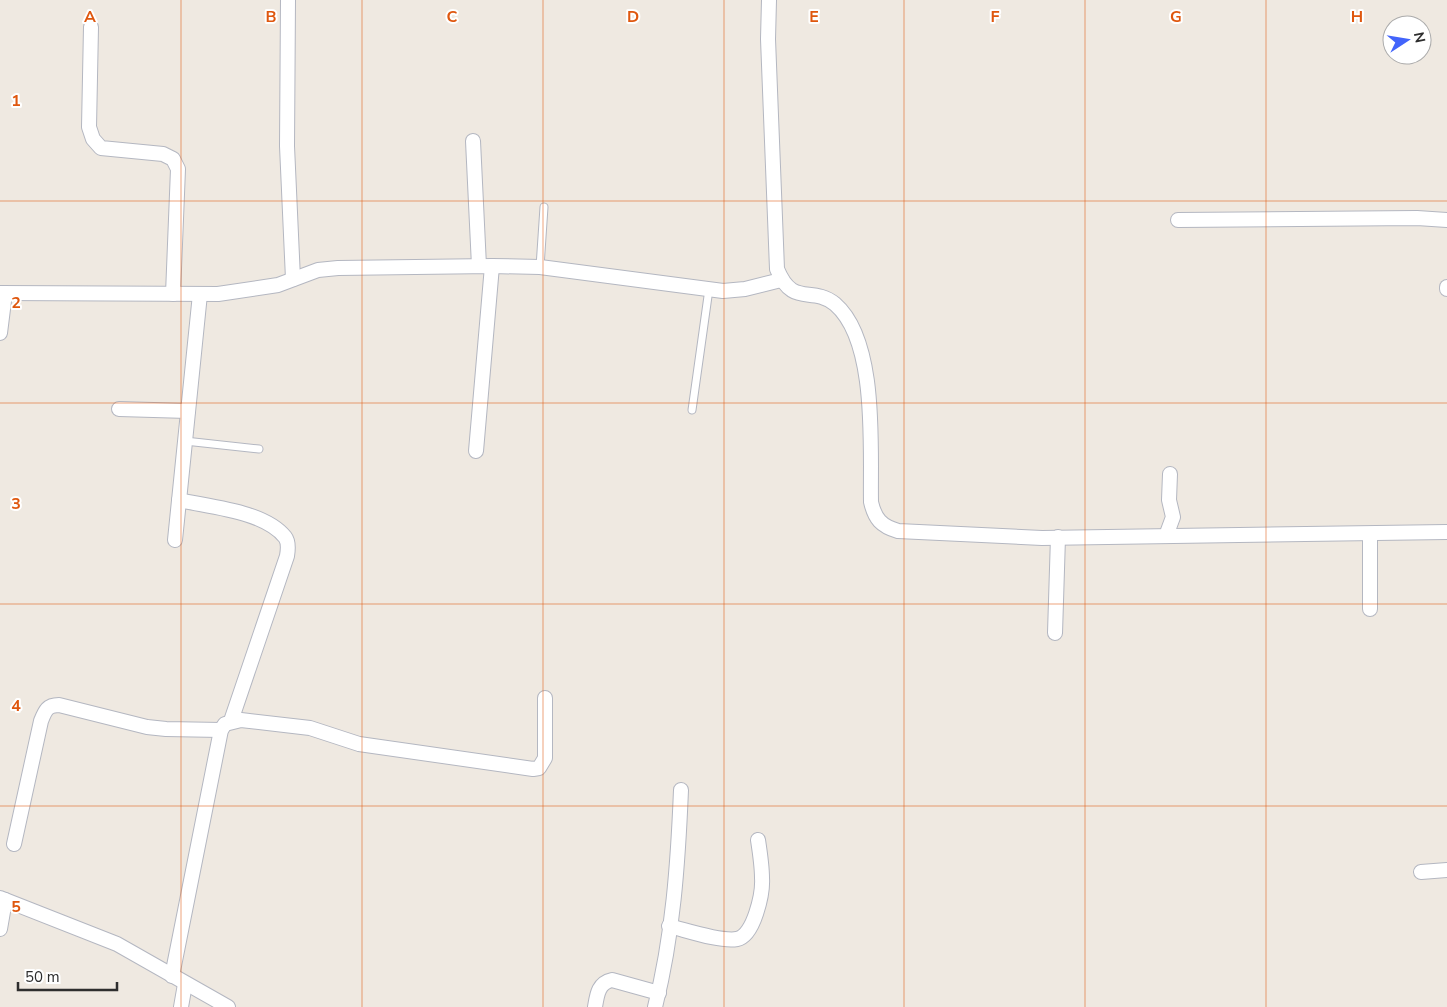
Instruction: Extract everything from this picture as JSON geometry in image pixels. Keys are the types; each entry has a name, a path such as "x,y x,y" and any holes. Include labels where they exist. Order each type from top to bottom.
{"street":[{"path":"288,0 287,146 293,279"},
{"path":"770,0 768,39 777,270 787,288 795,293 822,298 834,304 852,326 858,340 867,377 871,502 874,514 879,522 887,528 898,531 1058,537 1447,532"},
{"path":"91,27 89,127 93,139 102,148 163,154 173,159 178,169 173,294"},
{"path":"473,141 486,266 476,451"},
{"path":"1178,220 1417,218 1447,220"},
{"path":"0,333 2,293 200,294 252,290 318,270 338,268 486,266 540,268 723,291 745,289 781,280"},
{"path":"175,540 200,294"},
{"path":"119,409 188,411"},
{"path":"1166,536 1173,517 1168,500 1170,474"},
{"path":"172,976 226,726 287,556 288,545 286,537 252,516 179,500"},
{"path":"1370,534 1370,609"},
{"path":"1055,633 1058,537"},
{"path":"14,844 41,721 46,710 52,705 147,727 166,729 226,726 310,728 359,744 533,769 539,768 545,758 545,698"},
{"path":"655,1007 667,958 669,926 678,864 681,790"},
{"path":"669,926 729,939 743,936 750,928 761,893 762,880 758,840"},
{"path":"1421,872 1447,870"},
{"path":"0,929 2,899 117,944 228,1007"},
{"path":"595,1007 597,992 602,984 612,980 659,993"},
{"path":"180,1007 185,984"}],"lane":[{"path":"540,268 544,207"},
{"path":"692,410 709,289"},
{"path":"185,440 259,449"}]}
